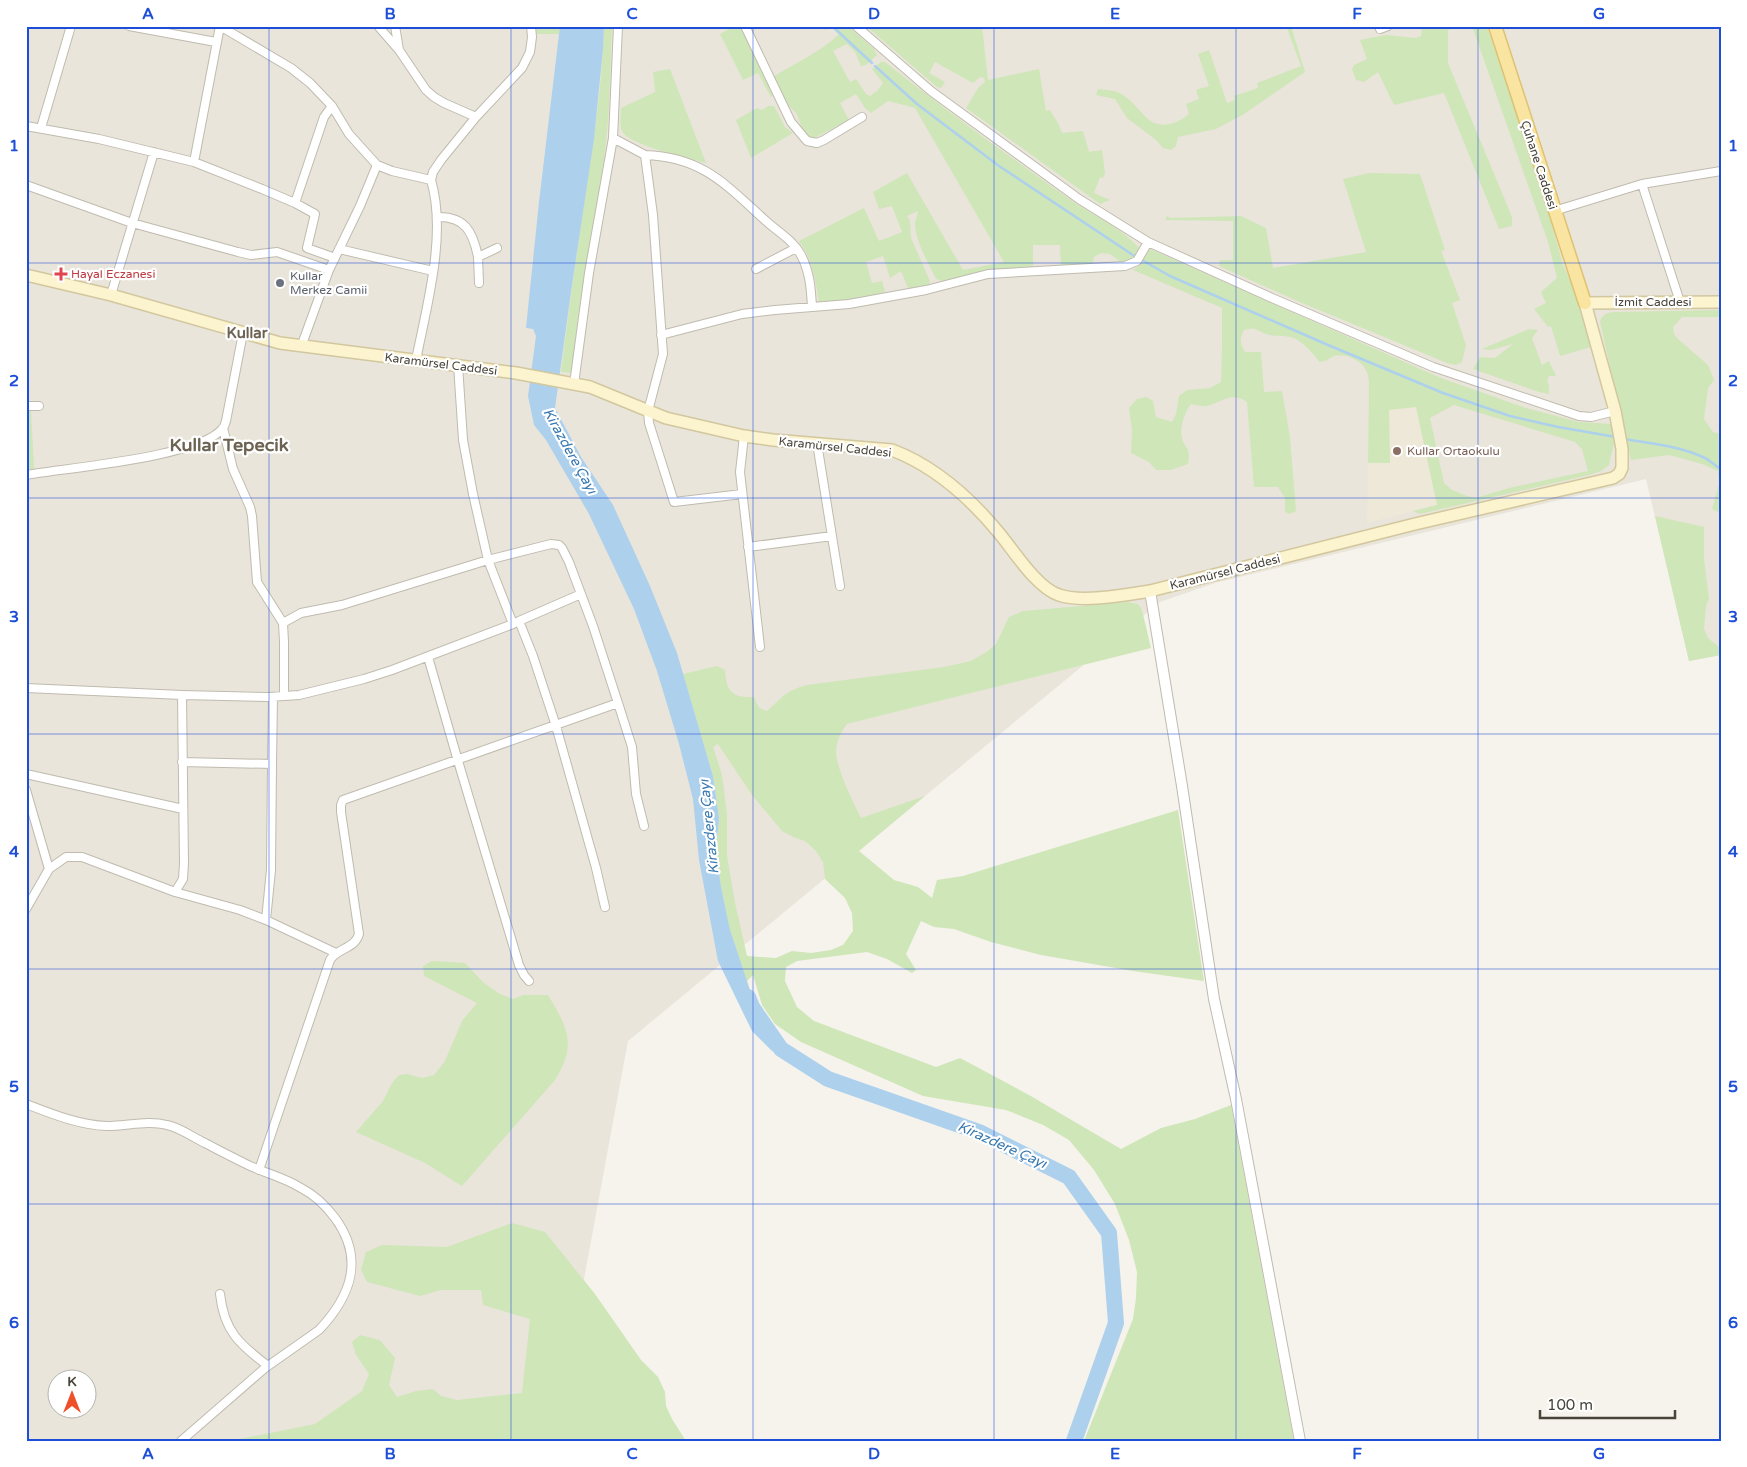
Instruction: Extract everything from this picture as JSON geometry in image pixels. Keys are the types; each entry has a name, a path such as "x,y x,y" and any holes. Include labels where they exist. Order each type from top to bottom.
{"main road":[{"name":"Çuhane Caddesi","path":"1495,26 1585,303"},
{"name":"Karamürsel Caddesi","path":"26,275 111,295 280,344 516,373 597,390 648,411 684,423 744,436 892,450 920,464 946,482 977,510 999,533 1043,587 1061,596 1074,597 1123,595 1150,591 1416,524 1605,481 1619,474 1622,468 1622,448 1616,417 1585,303"},
{"name":"İzmit Caddesi","path":"1585,303 1721,302"}],"street":[{"path":"41,128 71,26"},
{"path":"128,26 216,42"},
{"path":"194,162 220,26 290,68 310,83 332,106 349,134 377,165 392,171 431,180"},
{"path":"378,26 399,50 426,90 434,97 476,117"},
{"path":"395,26 399,50"},
{"path":"416,360 433,271 437,217 436,195 431,180 433,172 476,117 522,68 528,58 532,44 531,26"},
{"path":"574,384 589,274 612,138 618,26"},
{"path":"744,26 791,122 806,141 811,143 824,140 862,117"},
{"path":"856,26 931,91 1080,199 1148,242 1433,367 1579,416 1616,417"},
{"path":"295,203 324,117 332,106"},
{"path":"26,126 99,139 194,162 295,203 316,214 306,248 335,258"},
{"path":"612,138 645,155 667,157 692,164 710,173 788,239 796,248 808,272 812,307"},
{"path":"111,295 154,152"},
{"path":"645,155 653,215 662,360 648,411 652,433 674,502 742,494"},
{"path":"301,347 329,270 360,206 377,165"},
{"path":"1554,211 1642,184 1721,171"},
{"path":"1642,184 1680,302"},
{"path":"26,185 132,223 251,255 277,252 329,270"},
{"path":"437,217 453,218 465,225 475,243 478,257 479,283"},
{"path":"661,335 742,314 849,304 926,290 988,274 1116,267 1132,264 1137,261 1148,242"},
{"path":"478,257 497,248"},
{"path":"756,268 796,248"},
{"path":"339,249 433,271"},
{"path":"26,475 112,463 159,454 201,442 223,428 243,334"},
{"path":"458,365 463,440 488,560 533,656 556,726 596,868 605,907"},
{"path":"26,406 39,406"},
{"path":"223,428 233,469 250,507 252,516 257,582 283,623 284,696"},
{"path":"744,436 740,461 742,494 760,646"},
{"path":"816,444 840,586"},
{"path":"748,547 832,536"},
{"path":"283,623 301,614 342,605 488,560 551,544 558,545 562,548 593,626 632,747 636,794 644,826"},
{"path":"1150,591 1214,999 1239,1115 1300,1441"},
{"path":"26,688 182,695 272,697 299,695 364,679 428,657 581,594"},
{"path":"428,657 520,965 529,982"},
{"path":"175,892 181,884 184,873 182,695"},
{"path":"266,920 271,880 272,697"},
{"path":"259,1170 330,960 336,953 354,944 359,934 341,812 342,802 346,798 458,761 618,703"},
{"path":"182,762 272,764"},
{"path":"26,774 183,809"},
{"path":"26,790 49,869"},
{"path":"26,910 49,869 66,856 82,857 175,892 240,910 266,920 336,953"},
{"path":"26,1104 65,1118 90,1124 106,1126 151,1123 166,1124 174,1127 259,1170 292,1182 321,1202 342,1229 351,1248 351,1276 349,1283 326,1323 268,1366 181,1441"},
{"path":"220,1294 222,1313 234,1336 268,1366"}],"shaded area":[{"path":"26,26 1721,26 1721,655 1689,661 1646,479 1215,583 1160,602 628,1041 554,1441 26,1441"},
{"name":"Kullar Ortaokulu","path":"1369,382 1417,407 1437,505 1367,523"}],"green space":[{"path":"536,26 560,26 559,34 537,34"},
{"path":"604,26 612,26 607,132 603,167 581,295 572,373 561,372 596,125"},
{"path":"734,26 740,26 773,95 771,97 758,73 743,80 720,34"},
{"path":"821,26 848,26 874,49 877,55 866,65 861,66 855,52 847,44 833,51 850,82 856,79 866,94 870,96 883,83 872,69 881,62 885,62 1022,165 1124,234 1139,248 1134,257 1128,261 1121,262 1110,254 1101,253 1094,257 1092,265 1061,266 1060,245 1033,245 1033,268 981,271 945,282 936,279 919,244 915,229 918,211 907,216 910,220 911,238 930,281 928,286 909,290 901,271 890,278 883,256 866,262 872,283 882,281 885,292 850,300 819,303 811,264 799,241 864,208 879,241 902,232 892,206 879,209 873,192 907,173 963,270 1004,262 915,108 888,101 871,113 865,108 856,94 840,103 849,120 814,138 808,137 803,132 797,114 786,103 773,77 816,52 839,34 833,27 825,30"},
{"path":"866,26 982,26 988,80 1039,69 1046,111 1050,110 1062,133 1083,131 1089,152 1102,150 1105,173 1103,178 1100,177 1094,193 1110,200 1100,204 966,108 978,88 985,82 984,78 980,77 973,83 935,62 929,73 945,82 941,88 937,87"},
{"path":"1286,26 1291,26 1305,72 1244,114 1216,129 1178,137 1176,146 1171,150 1163,148 1156,140 1127,118 1115,99 1096,95 1098,89 1117,92 1130,100 1152,122 1163,125 1174,123 1189,114 1186,104 1199,99 1196,90 1209,86 1198,54 1209,50 1227,103 1235,100 1234,96 1258,88 1257,83 1301,66"},
{"path":"1422,26 1458,26 1448,30 1448,63 1512,217 1512,226 1499,229 1444,93 1394,105 1378,72 1364,82 1356,80 1352,69 1354,65 1367,59 1360,40 1386,35 1415,38 1421,36"},
{"path":"1472,26 1487,26 1544,197 1563,265 1575,290 1591,347 1560,356 1551,326 1548,327 1534,309 1546,303 1541,292 1557,278 1548,242"},
{"path":"670,69 706,163 647,146 627,136 621,129 621,108 655,92 653,72"},
{"path":"768,106 774,106 785,127 793,133 751,158 736,120 757,108 762,110"},
{"path":"1369,173 1420,174 1445,250 1441,251 1460,300 1452,303 1466,345 1462,362 1456,365 1447,363 1302,303 1219,266 1220,260 1233,260 1233,221 1165,220 1167,216 1170,218 1241,216 1266,228 1273,268 1366,252 1343,179"},
{"path":"1150,249 1441,378 1526,408 1579,422 1612,424 1614,443 1609,465 1601,471 1589,475 1420,514 1413,511 1437,505 1416,407 1389,410 1390,463 1368,463 1369,382 1364,366 1348,356 1338,355 1319,362 1308,348 1294,338 1269,335 1256,329 1251,329 1244,330 1241,336 1241,344 1245,352 1261,352 1264,392 1282,391 1290,437 1296,511 1290,514 1285,512 1285,498 1278,487 1254,487 1247,402 1237,397 1227,398 1205,406 1191,404 1181,429 1183,442 1188,451 1188,464 1171,470 1156,470 1149,462 1131,453 1132,430 1129,408 1137,399 1147,397 1153,401 1156,417 1172,422 1176,414 1179,396 1187,390 1210,388 1221,382 1222,308 1133,270 1141,264","holes":["1454,405 1575,442 1582,449 1588,471 1509,488 1476,498 1452,490 1444,483 1430,418"]},
{"path":"1721,310 1721,317 1682,317 1673,327 1674,334 1678,339 1708,365 1714,380 1708,388 1704,419 1713,432 1721,434 1721,511 1718,512 1712,509 1719,484 1718,471 1702,464 1669,455 1631,460 1600,322 1605,314 1614,312"},
{"path":"1529,329 1538,330 1532,338 1542,365 1549,361 1556,376 1549,376 1547,381 1549,394 1473,369 1480,357 1495,358 1513,344 1491,350 1482,349"},
{"path":"26,410 31,410 34,469 26,469"},
{"path":"1655,516 1704,527 1704,559 1709,599 1706,606 1704,629 1708,638 1721,649 1721,655 1689,661"},
{"path":"1128,602 1138,604 1142,610 1151,648 847,724 839,737 836,753 837,761 842,777 861,818 925,796 859,851 894,880 918,887 932,898 937,880 963,876 1178,810 1204,981 1041,955 991,942 954,929 934,927 921,921 906,954 916,970 912,973 887,959 867,952 797,961 786,967 785,981 797,1007 814,1021 936,1067 960,1058 1029,1095 1121,1149 1161,1128 1195,1119 1231,1105 1294,1441 1084,1441 1133,1319 1137,1272 1129,1240 1115,1204 1094,1170 1069,1140 1043,1125 1006,1110 923,1096 801,1042 775,1024 762,1005 753,975 746,982 730,930 721,887 716,850 719,818 713,776 683,674 717,666 725,670 727,683 732,692 740,696 754,697 759,708 767,711 789,692 807,685 944,667 971,661 996,644 1009,617 1023,611","holes":["718,744 752,795 782,831 805,841 816,851 823,862 825,879 845,898 852,913 853,931 843,945 831,950 811,953 792,951 776,958 747,956 727,856 727,814 722,775 713,747"]},
{"path":"432,961 465,963 484,983 500,994 513,999 523,995 548,995 561,1017 567,1037 566,1057 555,1080 462,1186 425,1163 356,1132 383,1101 392,1083 399,1075 407,1074 422,1078 434,1075 445,1061 462,1021 477,1003 424,976 423,966"},
{"path":"512,1223 545,1232 595,1294 641,1360 658,1377 665,1392 666,1406 686,1441 230,1441 315,1424 362,1391 369,1374 356,1355 352,1342 360,1335 380,1340 395,1358 389,1385 397,1397 416,1391 433,1389 441,1396 457,1400 522,1393 530,1319 483,1305 481,1290 441,1290 420,1296 367,1282 361,1270 366,1252 382,1245 447,1247"}],"water":[{"path":"560,26 604,26 594,139 555,408 581,457 613,505 650,586 677,653 713,776 719,818 716,850 730,930 763,1029 781,1049 772,1051 752,1031 718,961 699,860 693,799 657,671 634,609 589,514 546,440 534,425 528,396 536,336 533,329 526,328"}],"waterway":[{"path":"832,26 872,63"},
{"path":"875,66 917,104 999,166 1133,255 1170,276 1443,393 1510,416 1616,437"},
{"path":"1624,439 1665,446 1695,454 1705,458 1721,469"},
{"name":"Kirazdere Çayı","path":"748,997 752,1007 781,1049 828,1079 979,1132 1069,1177 1109,1233 1116,1323 1074,1441"}],"place":[{"name":"Hayal Eczanesi","path":"61,274"},
{"name":"Kullar Merkez Camii","path":"280,283"},
{"name":"Kullar Ortaokulu","path":"1397,451"}],"district":[{"name":"Kullar","path":"247,333"},
{"name":"Kullar Tepecik","path":"229,445"}]}
